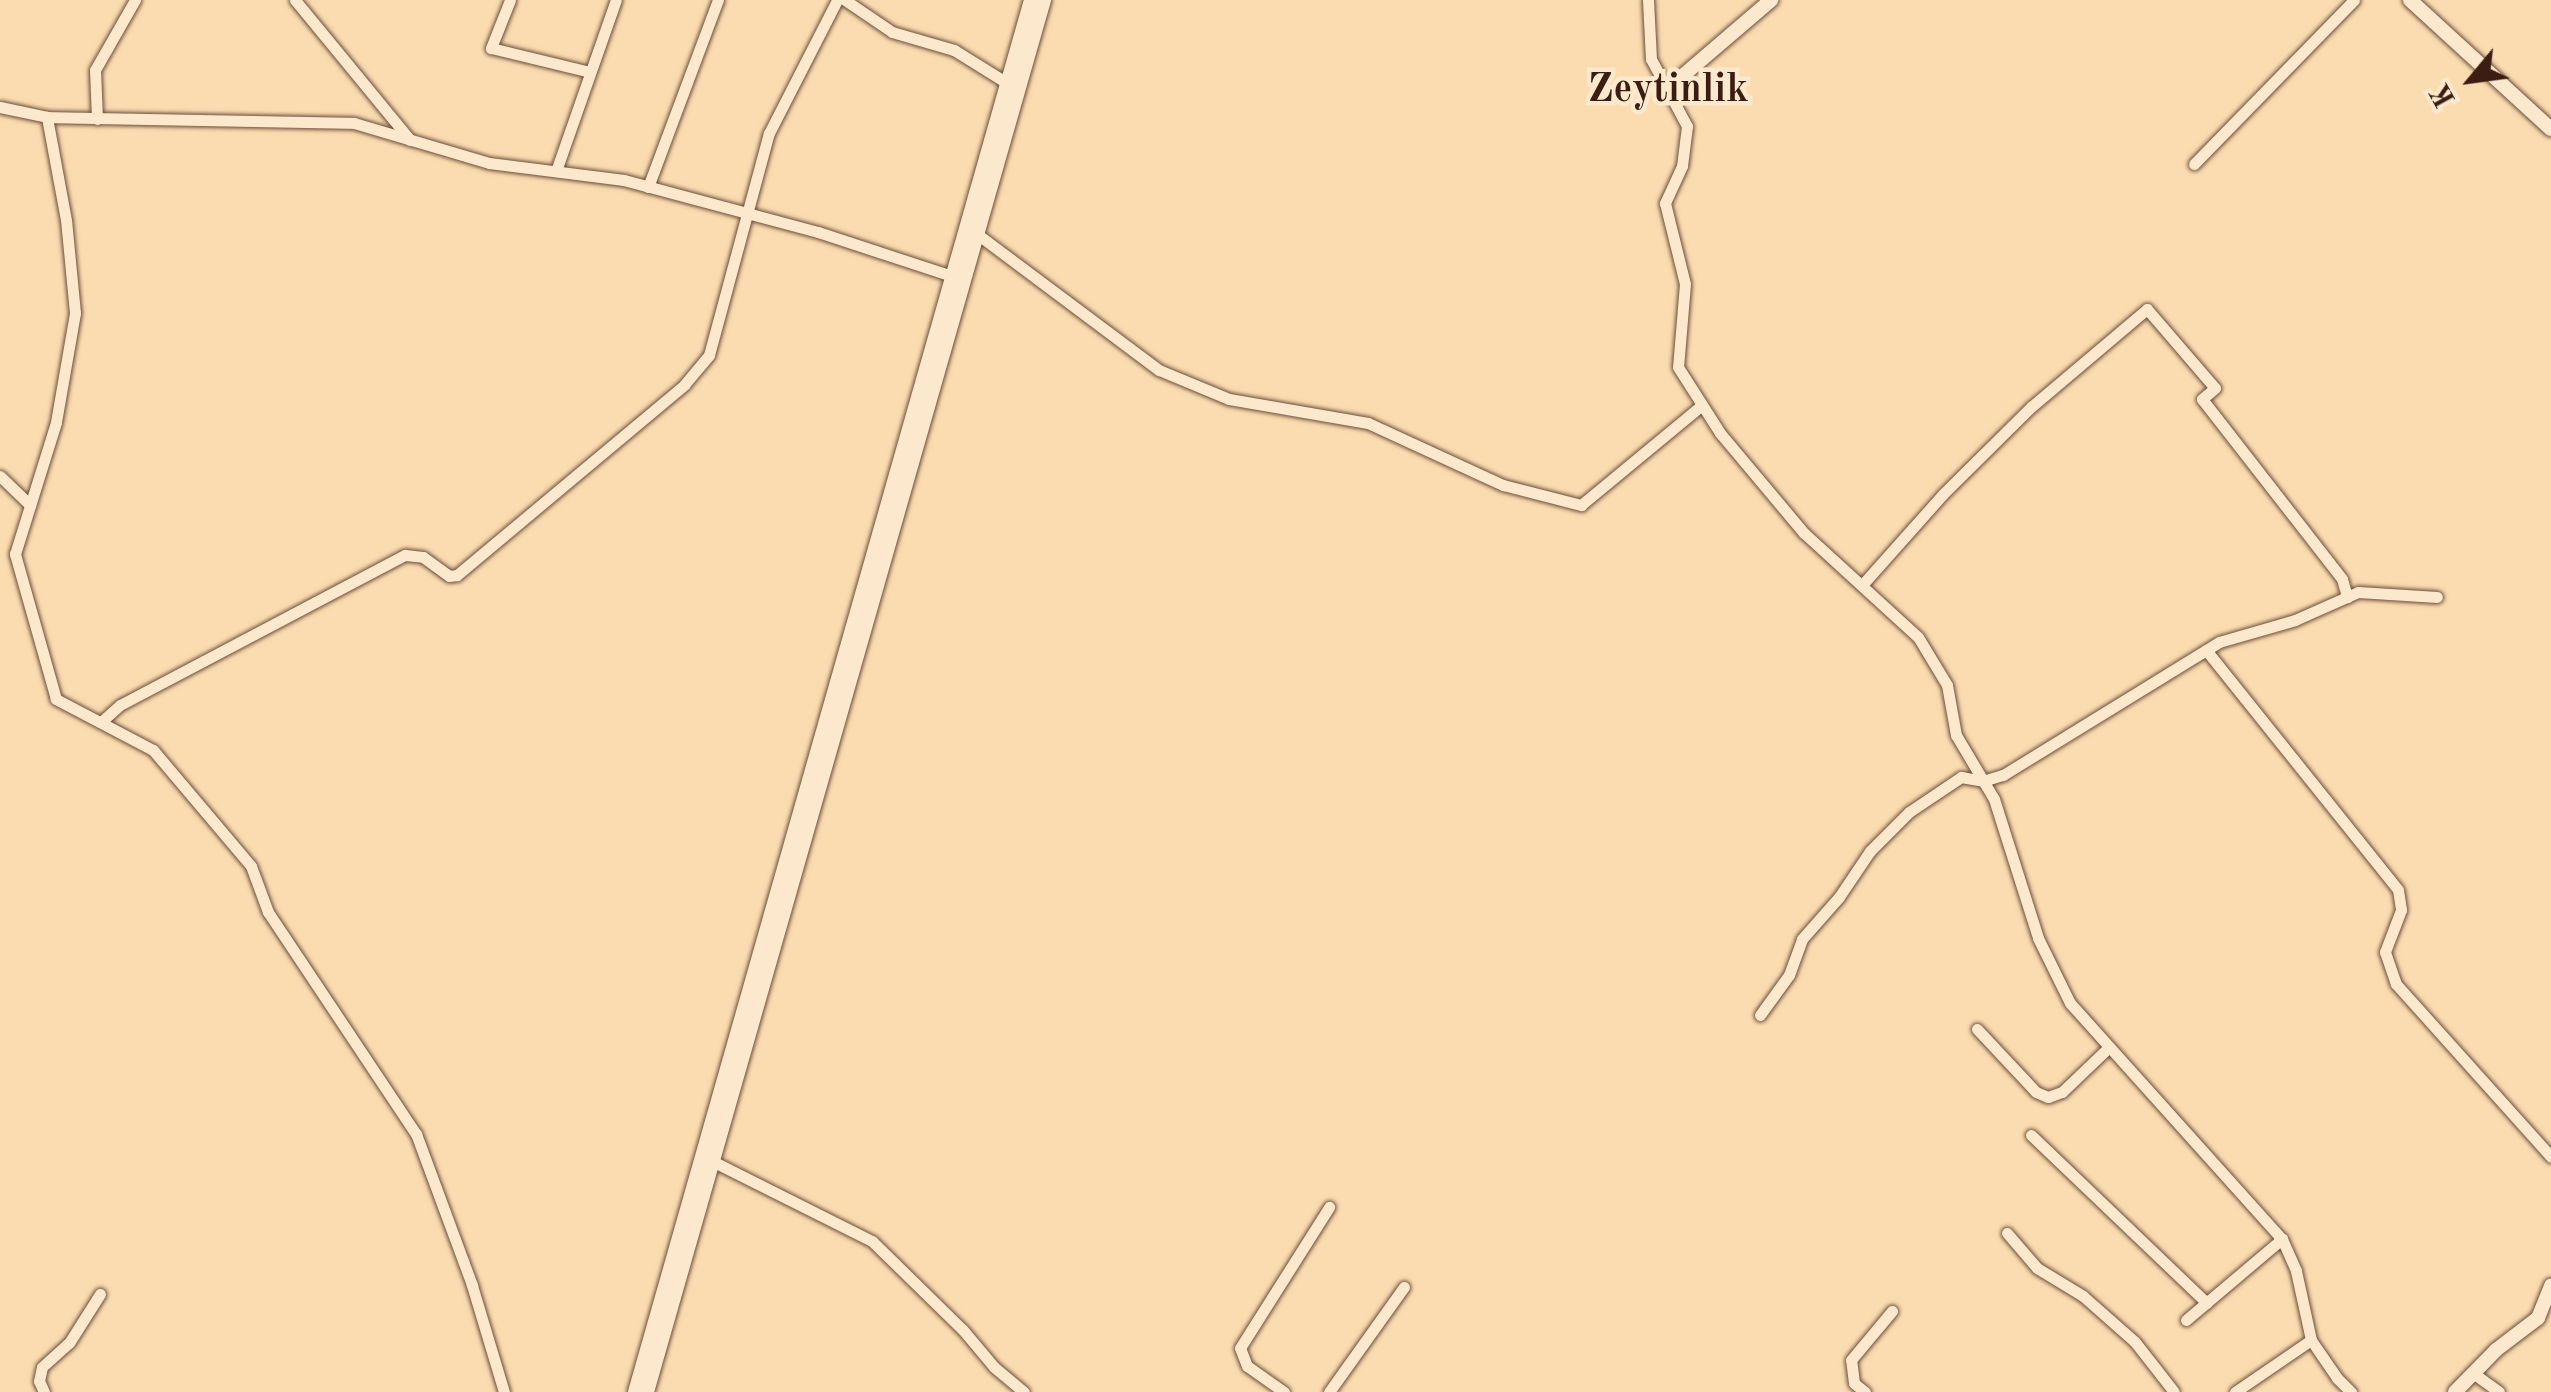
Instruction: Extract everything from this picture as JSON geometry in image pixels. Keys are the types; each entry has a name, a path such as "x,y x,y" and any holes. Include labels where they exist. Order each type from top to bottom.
{"street":[{"path":"96,119 95,70 136,0"},
{"path":"295,0 410,140"},
{"path":"510,0 491,48 590,72"},
{"path":"556,172 616,0"},
{"path":"648,187 718,0"},
{"path":"101,722 120,705 405,556 422,557 448,576 457,575 701,368 709,355 769,133 837,0"},
{"path":"845,0 892,32 954,50 1008,83"},
{"path":"646,1392 958,278 1031,0"},
{"path":"634,1392 958,278 978,234 1044,0"},
{"path":"1648,0 1651,59 1665,92 1688,126 1682,166 1665,203 1684,284 1678,367 1702,405 1804,532 1918,637 1947,685 1956,734 1994,800 2038,938 2070,1003 2282,1239 2296,1272 2311,1340 2336,1378 2351,1392"},
{"path":"1665,92 1771,0"},
{"path":"2194,164 2354,0"},
{"path":"2410,0 2551,129"},
{"path":"0,106 47,118 354,123 490,163 648,187 818,232 958,278"},
{"path":"47,118 66,220 75,313 56,422 15,554 56,699 153,750 251,866 268,912 416,1134 472,1285 504,1392"},
{"path":"978,234 1159,370 1229,399 1368,423 1503,485 1580,505 1702,405"},
{"path":"1862,586 2031,407 2148,309 2216,388 2202,399 2342,579 2347,597"},
{"path":"0,476 30,505"},
{"path":"1760,1015 1789,975 1802,938 1840,896 1870,851 1909,812 1961,776 1983,781 2030,761 2219,642 2295,620 2358,592 2438,597"},
{"path":"2206,650 2398,890 2401,910 2385,952 2396,984 2551,1157"},
{"path":"1978,1029 2044,1096 2062,1092 2108,1048"},
{"path":"2031,1135 2206,1303"},
{"path":"712,1162 872,1241 963,1330 994,1367 1024,1392"},
{"path":"1284,1392 1247,1366 1240,1348 1329,1207"},
{"path":"2006,1233 2037,1268 2082,1296 2135,1342 2174,1392"},
{"path":"2186,1320 2282,1239"},
{"path":"2455,1392 2538,1318 2551,1286"},
{"path":"1329,1392 1404,1287"},
{"path":"44,1392 39,1381 42,1367 69,1343 100,1294"},
{"path":"1865,1392 1854,1383 1851,1360 1892,1311"},
{"path":"2235,1392 2311,1340"},
{"path":"2473,1373 2499,1392"}],"district":[{"name":"Zeytinlik","path":"1668,91"}]}
